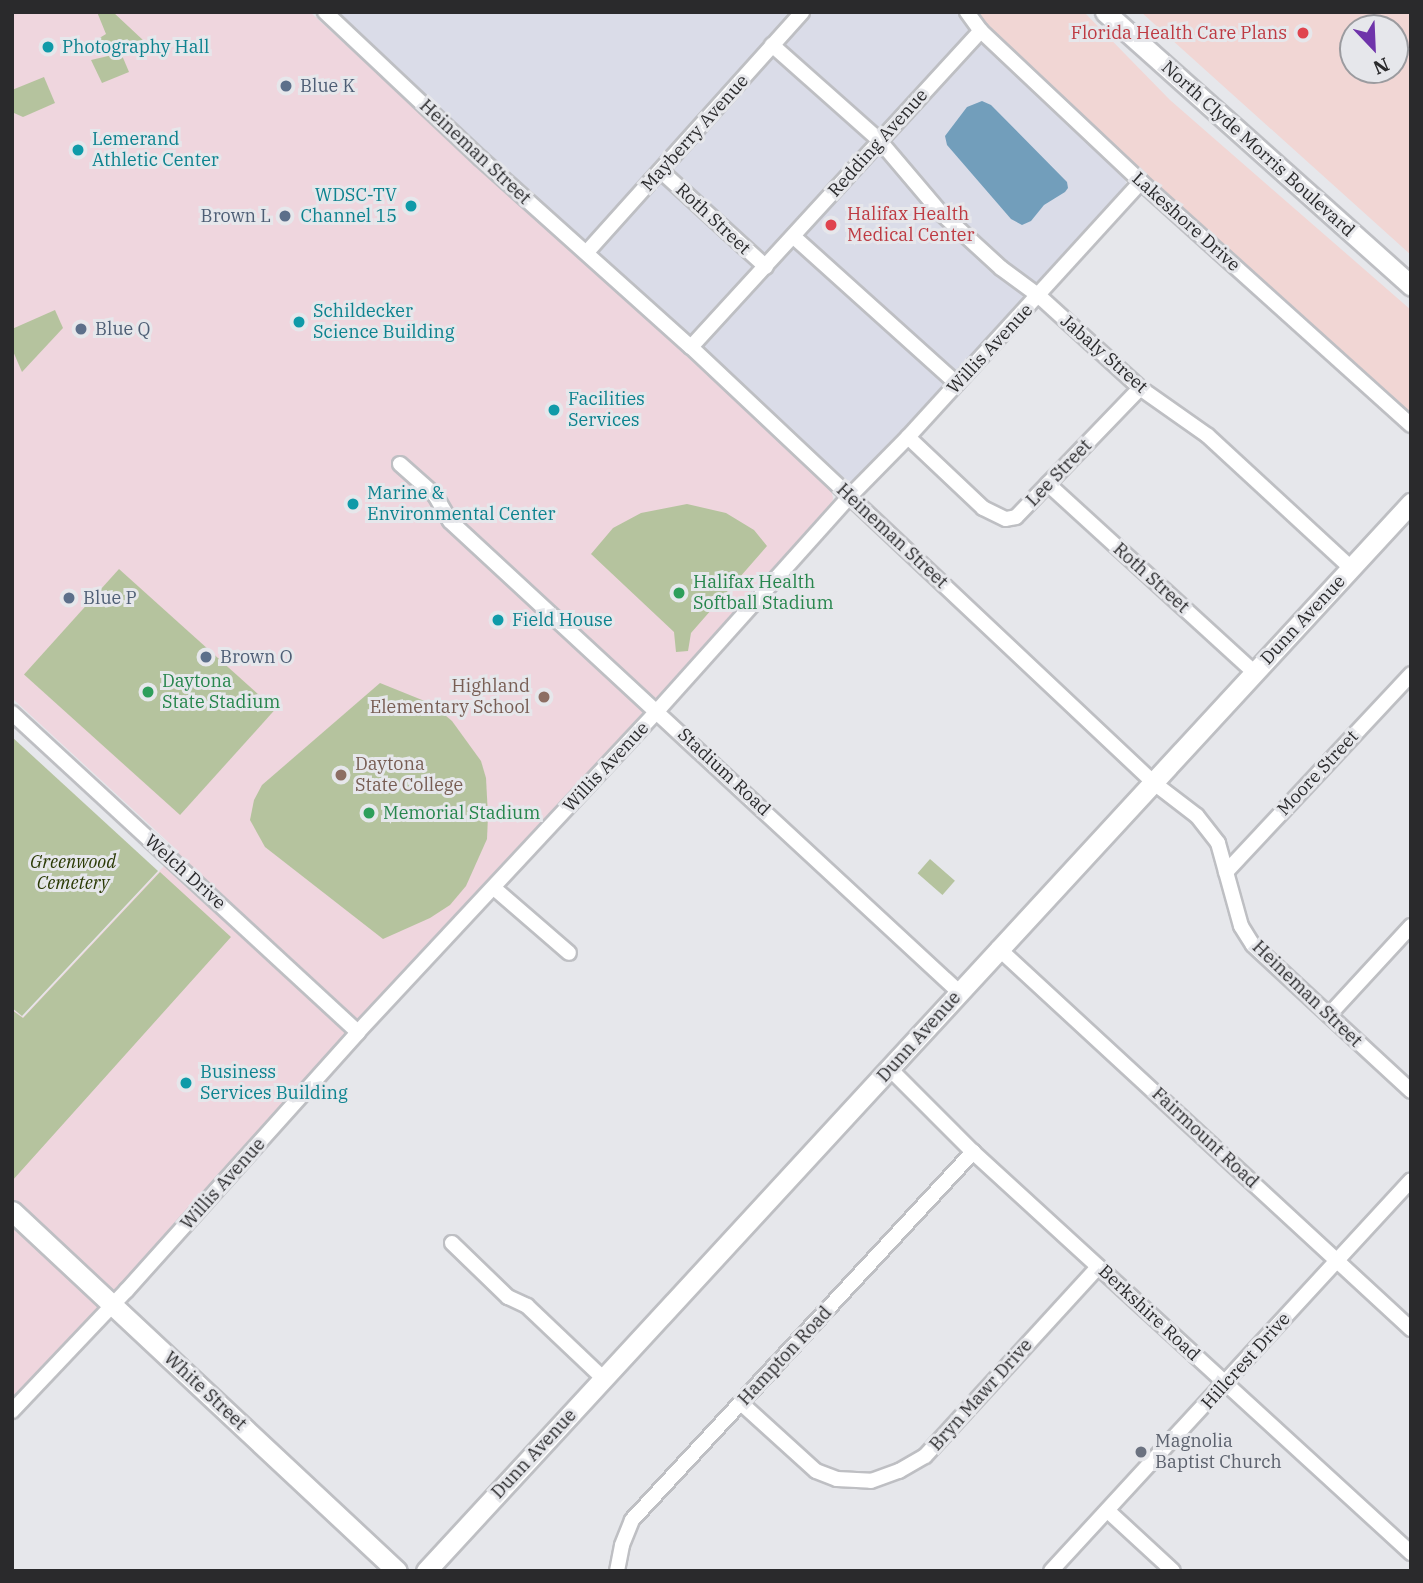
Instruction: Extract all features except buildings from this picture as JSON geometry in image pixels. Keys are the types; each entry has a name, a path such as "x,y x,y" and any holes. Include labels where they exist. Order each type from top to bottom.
{"main road":[{"name":"North Clyde Morris Boulevard","path":"1105,12 1411,286"},
{"name":"Dunn Avenue","path":"426,1571 1411,503"},
{"name":"White Street","path":"12,1211 397,1571"}],"street":[{"name":"Heineman Street","path":"325,12 691,347 1154,783 1197,816 1218,843 1241,926 1254,945 1411,1091"},
{"name":"Mayberry Avenue","path":"587,253 802,12"},
{"name":"Lakeshore Drive","path":"967,12 981,31 1141,182 1411,425"},
{"name":"Redding Avenue","path":"691,347 981,31"},
{"name":"Jabaly Street","path":"772,45 879,140 941,213 1000,268 1039,296 1140,388 1208,436 1351,568"},
{"name":"Roth Street","path":"661,171 765,267"},
{"name":"Willis Avenue","path":"12,1411 1141,182"},
{"path":"794,237 957,384"},
{"name":"Lee Street","path":"908,438 993,515 1006,519 1016,517 1140,388"},
{"name":"Stadium Road","path":"400,464 435,495 450,521 658,710 959,992"},
{"name":"Roth Street","path":"1048,484 1254,672"},
{"name":"Moore Street","path":"1226,872 1411,674"},
{"name":"Welch Drive","path":"12,712 358,1032"},
{"path":"494,888 569,953"},
{"path":"1329,1015 1411,926"},
{"name":"Fairmount Road","path":"998,948 1411,1329"},
{"name":"Berkshire Road","path":"890,1069 973,1152 1411,1553"},
{"name":"Hampton Road","path":"617,1571 622,1545 632,1520 973,1152"},
{"name":"Hillcrest Drive","path":"1051,1571 1411,1180"},
{"path":"452,1243 508,1297 527,1306 604,1379"},
{"name":"Bryn Mawr Drive","path":"741,1403 816,1471 837,1479 872,1481 899,1471 925,1456 1098,1267"},
{"path":"1108,1511 1173,1571"}],"shaded area":[{"name":"Daytona State College","path":"12,12 310,12 831,488 833,498 830,512 433,946 334,1049 12,1403 12,1009 23,1017 178,851 12,698"},
{"name":"Halifax Health Medical Center","path":"339,12 958,12 990,51 1122,173 1126,182 1122,195 858,478 850,481 843,478 443,112"},
{"path":"975,12 1084,12 1170,100 1411,310 1411,416 1145,177 986,26"},
{"path":"1141,12 1411,12 1411,255"}],"green space":[{"path":"97,12 113,12 144,41 92,54 88,45 106,34"},
{"path":"121,53 129,72 102,83 91,60"},
{"path":"44,77 55,103 23,117 14,113 12,90"},
{"path":"55,310 63,328 22,372 12,349 12,329"},
{"name":"Halifax Health Softball Stadium","path":"687,504 726,513 754,530 767,546 691,633 688,651 676,652 674,632 591,554 613,528 641,513"},
{"name":"Daytona State Stadium","path":"119,569 275,710 180,815 24,675"},
{"name":"Memorial Stadium","path":"380,683 432,704 452,721 481,761 486,778 488,816 487,839 466,886 450,905 430,918 383,939 265,847 250,820 254,800 262,785"},
{"name":"Greenwood Cemetery","path":"12,737 158,871 22,1016 12,1008"},
{"path":"930,859 955,881 942,895 918,873"},
{"path":"160,872 231,937 12,1181 12,1010 23,1018"}],"water":[{"path":"982,101 991,105 1067,182 1068,188 1065,192 1044,205 1031,221 1022,225 1011,219 947,145 945,136 967,107"}],"place":[{"name":"Florida Health Care Plans","path":"1303,33"},
{"name":"Photography Hall","path":"48,47"},
{"name":"Blue K","path":"286,86"},
{"name":"Lemerand Athletic Center","path":"78,150"},
{"name":"WDSC-TV Channel 15","path":"411,206"},
{"name":"Brown L","path":"285,216"},
{"name":"Halifax Health Medical Center","path":"831,225"},
{"name":"Schildecker Science Building","path":"299,322"},
{"name":"Blue Q","path":"81,329"},
{"name":"Facilities Services","path":"554,410"},
{"name":"Marine & Environmental Center","path":"353,504"},
{"name":"Halifax Health Softball Stadium","path":"679,593"},
{"name":"Blue P","path":"69,598"},
{"name":"Field House","path":"498,620"},
{"name":"Brown O","path":"206,657"},
{"name":"Daytona State Stadium","path":"148,692"},
{"name":"Highland Elementary School","path":"544,697"},
{"name":"Daytona State College","path":"341,775"},
{"name":"Memorial Stadium","path":"369,813"},
{"name":"Business Services Building","path":"186,1083"},
{"name":"Magnolia Baptist Church","path":"1141,1452"}]}
